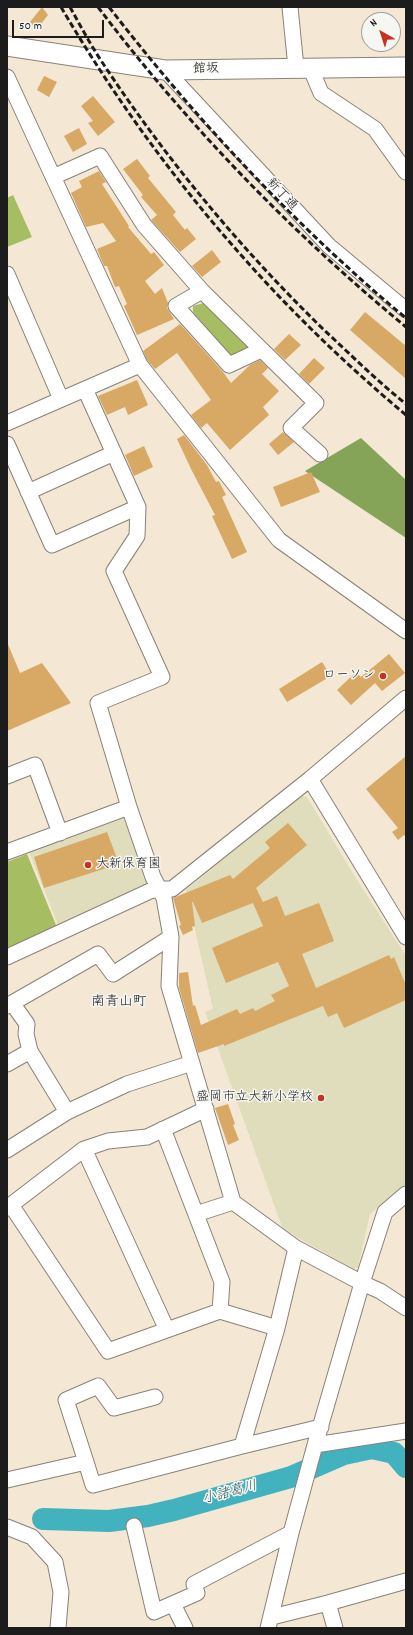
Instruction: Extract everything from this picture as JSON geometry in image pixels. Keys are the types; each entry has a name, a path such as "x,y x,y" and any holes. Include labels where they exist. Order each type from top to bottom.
{"main road":[{"name":"館坂","path":"7,46 165,70 406,67"}],"street":[{"path":"290,7 304,68 321,93 375,128 406,172"},
{"name":"新丁通","path":"165,70 329,246 406,310"},
{"path":"7,77 140,365 279,540 406,631"},
{"path":"53,177 100,156 144,225 202,291 316,404 291,428 320,454"},
{"path":"7,274 61,400"},
{"path":"202,291 176,306 229,365 261,350"},
{"path":"7,423 140,365"},
{"path":"85,389 138,507 138,536 114,571 162,676 98,704 129,807 153,877 164,898 172,937 169,986 233,1202 296,1248 380,1291 406,1308"},
{"path":"7,444 52,545 138,507"},
{"path":"28,492 114,453"},
{"path":"7,957 150,891 172,889 310,779 406,698"},
{"path":"7,776 35,765 60,832"},
{"path":"310,779 406,937"},
{"path":"7,852 129,807"},
{"path":"66,1112 30,1050 26,1034 27,1024 10,1004 98,954 113,974 172,937"},
{"path":"7,1064 30,1050"},
{"path":"7,1150 66,1112 127,1084 192,1063"},
{"path":"206,1109 147,1137 108,1141 84,1149 9,1206 108,1351 220,1311 277,1328"},
{"path":"163,1129 222,1282 220,1311"},
{"path":"84,1149 167,1330"},
{"path":"270,1622 315,1446 362,1283 385,1212 406,1194"},
{"path":"196,1214 233,1202"},
{"path":"242,1446 277,1328 296,1248"},
{"path":"155,1397 114,1408 98,1386 66,1400 93,1485 321,1427"},
{"path":"315,1446 406,1431"},
{"path":"7,1480 86,1462"},
{"path":"134,1526 154,1612 197,1593 194,1584 292,1533"},
{"path":"7,1527 32,1537 55,1562 61,1592 58,1628"},
{"path":"270,1622 328,1603 406,1581"},
{"path":"328,1603 335,1628"},
{"path":"174,1604 185,1628"}],"shaded area":[{"name":"盛岡市立大新小学校","path":"301,796 307,797 352,872 406,956 406,1184 370,1214 358,1267 354,1269 300,1239 282,1227 205,1012 213,1009 186,890"},
{"name":"大新保育園","path":"126,818 147,878 145,885 59,927 29,852"}],"green space":[{"path":"13,195 32,237 7,247 7,198"},
{"path":"207,302 254,347 230,359 193,312 193,306"},
{"path":"361,438 406,480 406,538 305,471"},
{"path":"27,854 58,930 7,954 7,862"}],"building":[{"path":"42,7 48,15 37,29 30,22"},
{"path":"44,76 57,82 49,97 37,90"},
{"path":"93,96 115,122 98,136 88,123 93,121 81,106"},
{"path":"79,128 87,144 73,152 64,136"},
{"path":"137,159 150,176 148,178 176,212 173,215 185,230 187,228 196,239 180,252 151,220 157,215 141,197 143,195 123,169"},
{"path":"99,171 106,182 102,184 129,226 128,227 151,254 154,252 164,265 145,281 155,294 162,288 168,303 167,308 174,319 137,335 124,306 127,304 119,286 115,287 107,266 104,266 97,249 116,241 103,223 86,227 71,193 82,187 79,181"},
{"path":"212,250 221,262 202,277 192,266"},
{"path":"365,312 406,346 406,379 350,330"},
{"path":"180,324 231,383 250,365 260,360 268,368 262,374 279,391 263,407 269,415 230,450 207,423 201,428 191,415 211,400 177,353 155,369 147,360 143,351"},
{"path":"289,334 301,345 285,360 274,349"},
{"path":"314,358 325,368 309,384 299,374"},
{"path":"137,380 148,405 128,415 125,407 107,415 98,396"},
{"path":"283,432 294,442 278,455 269,444"},
{"path":"184,435 207,465 216,482 219,481 226,495 222,497 247,552 232,559 212,516 215,515 177,439"},
{"path":"144,446 153,467 134,476 125,455"},
{"path":"311,472 320,492 281,507 273,487"},
{"path":"7,642 20,673 42,663 71,703 7,731"},
{"path":"389,654 405,673 382,691 375,683 351,705 337,690 356,672 361,677"},
{"path":"322,662 331,676 287,702 279,689"},
{"path":"406,756 406,837 404,835 398,840 392,832 398,828 366,789"},
{"path":"288,823 307,845 256,888 263,902 277,896 285,916 319,903 334,941 302,954 316,988 389,955 391,959 394,957 406,985 406,1000 344,1028 337,1013 328,1017 323,1006 224,1046 224,1044 198,1053 179,988 179,973 188,972 193,1006 195,1005 201,1025 237,1009 240,1014 253,1008 255,1011 275,1001 271,995 289,986 278,962 226,983 212,948 263,926 253,903 202,923 192,902 195,926 192,927 193,930 183,935 179,926 181,925 173,898 230,875 233,879 270,848 265,842"},
{"path":"107,832 119,864 44,888 34,857"},
{"path":"228,1104 235,1124 233,1125 239,1140 228,1145 215,1108"}],"waterway":[{"name":"小諸葛川","path":"43,1519 109,1521 148,1516 291,1477 344,1454 372,1448 394,1453 406,1467"}],"railway":[{"path":"61,7 96,64 134,120 174,174 216,226 260,276 306,324 355,371 406,415"},
{"path":"70,7 85,34 126,98 205,202 262,267 292,298 323,329 406,404"},
{"path":"98,7 168,94 243,176 322,254 406,327"},
{"path":"109,7 161,72 243,164 331,252 406,318"}],"place":[{"name":"ローソン","path":"383,676"},
{"name":"大新保育園","path":"88,865"},
{"name":"盛岡市立大新小学校","path":"321,1098"}],"district":[{"name":"南青山町","path":"119,1003"}]}
